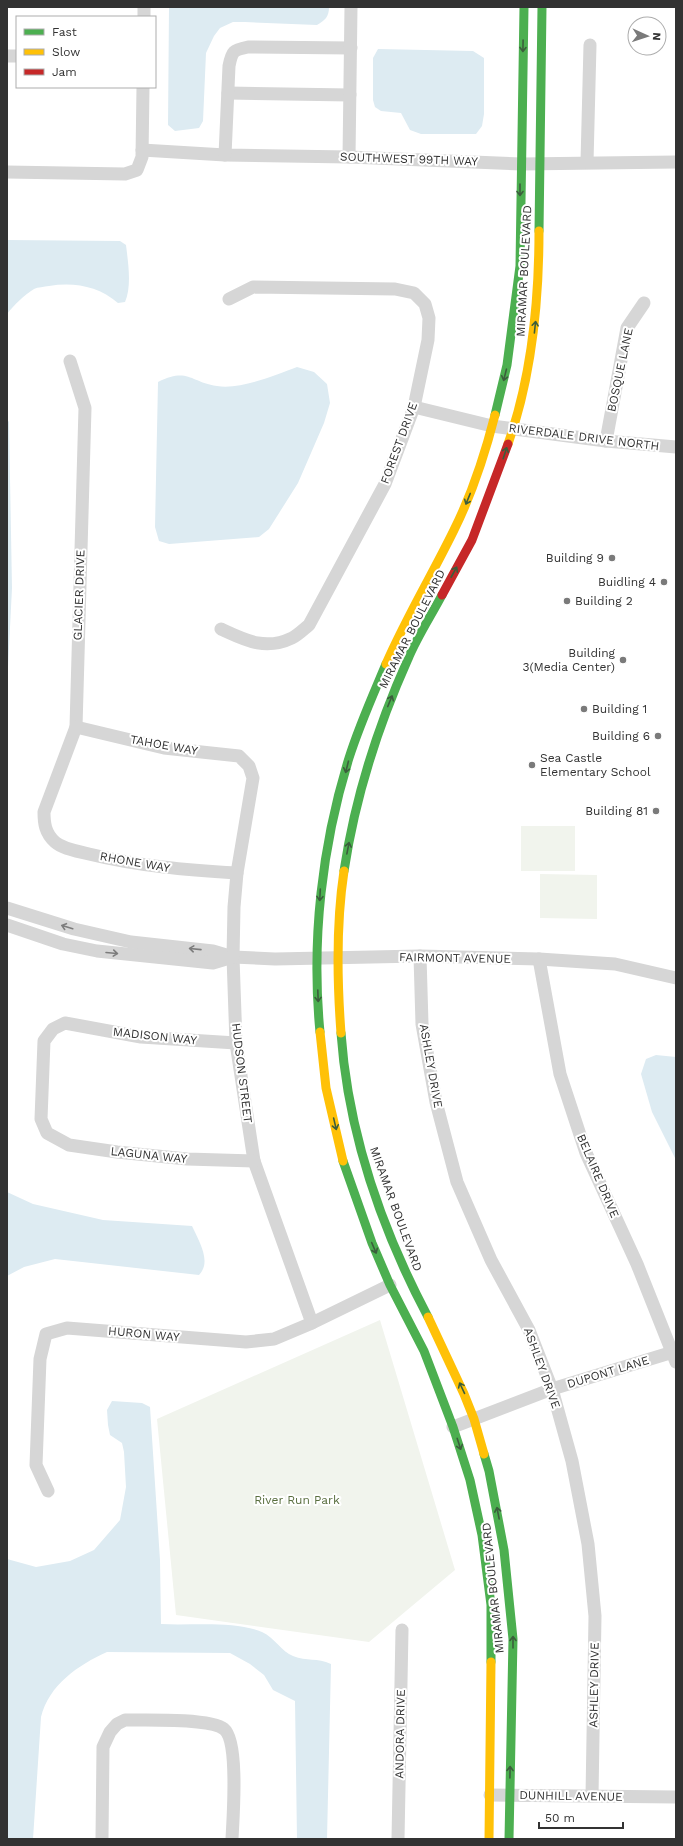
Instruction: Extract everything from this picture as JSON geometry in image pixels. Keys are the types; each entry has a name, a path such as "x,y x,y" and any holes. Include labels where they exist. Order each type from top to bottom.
{"street":[{"path":"349,157 352,7"},
{"name":"MIRAMAR BOULEVARD","path":"489,1839 491,1605 479,1521 470,1480 454,1427 424,1351 390,1285 354,1196 341,1155 326,1088 319,1021 317,957 321,888 332,826 349,758 366,710 400,632 454,530 470,496 492,426 507,365 518,291 520,266 524,7"},
{"name":"MIRAMAR BOULEVARD","path":"509,1839 513,1639 504,1550 498,1515 489,1471 474,1419 431,1324 407,1277 374,1191 360,1147 349,1094 341,1038 338,995 338,957 340,895 346,857 370,754 408,658 472,540 514,429 533,342 539,268 542,7"},
{"path":"587,162 590,44"},
{"path":"225,155 229,66 232,54 237,49 248,46 351,48"},
{"path":"7,172 125,174 137,170 142,157 144,88"},
{"path":"228,93 350,95"},
{"name":"SOUTHWEST 99TH WAY","path":"142,150 225,155 349,157 521,164 676,162"},
{"name":"FOREST DRIVE","path":"221,629 252,643 271,644 292,638 309,625 385,484 414,407 428,340 429,318 425,304 414,293 396,289 253,287 230,299"},
{"name":"BOSQUE LANE","path":"606,441 627,328 644,303"},
{"name":"GLACIER DRIVE","path":"44,826 44,812 76,727 85,408 70,361"},
{"name":"RIVERDALE DRIVE NORTH","path":"414,407 492,426 606,441 676,447"},
{"name":"TAHOE WAY","path":"76,727 164,748 239,756 249,766"},
{"name":"HUDSON STREET","path":"249,766 253,778 236,873 233,956 236,1043 254,1161 312,1323"},
{"name":"RHONE WAY","path":"44,826 55,842 73,850 119,861 173,869 236,873"},
{"name":"FAIRMONT AVENUE","path":"7,908 74,929 131,942 213,950 233,956 275,959 420,956 539,959 615,964 676,978"},
{"name":"FAIRMONT AVENUE","path":"7,925 63,944 97,951 213,963 233,956"},
{"name":"ASHLEY DRIVE","path":"420,956 422,1024 436,1102 457,1182 491,1260 529,1330 552,1390 572,1462 588,1544 595,1616 592,1796"},
{"name":"BELAIRE DRIVE","path":"539,959 560,1074 586,1153 637,1264 674,1357"},
{"name":"MADISON WAY","path":"47,1133 42,1119 44,1041 54,1029 65,1023 141,1037 236,1043"},
{"name":"LAGUNA WAY","path":"47,1133 69,1145 117,1152 187,1159 254,1161"},
{"name":"HURON WAY","path":"48,1491 36,1465 40,1359 46,1334 66,1328 246,1342 274,1339 312,1323 390,1285"},
{"name":"DUPONT LANE","path":"454,1427 552,1390 674,1357"},
{"name":"ANDORA DRIVE","path":"398,1839 402,1630"},
{"path":"102,1839 103,1747 110,1732 117,1724 125,1720 208,1722 224,1728 229,1734 234,1754 232,1839"},
{"name":"DUNHILL AVENUE","path":"490,1795 676,1797"}],"green space":[{"path":"521,826 575,826 575,871 521,871"},
{"path":"540,874 597,875 597,919 540,918"},
{"name":"River Run Park","path":"380,1320 455,1570 369,1642 176,1615 157,1419"}],"shaded area":[{"path":"169,7 329,7 326,18 317,25 233,22 220,28 214,36 206,53 203,121 199,128 175,131 168,125"},
{"path":"378,49 473,51 484,58 484,114 482,126 476,134 421,134 410,130 401,113 381,111 375,107 373,100 373,58"},
{"path":"7,240 120,241 126,245 128,266 129,281 125,302 118,303 94,289 77,285 58,285 34,289 19,300 7,314"},
{"path":"297,367 314,372 327,384 330,403 324,423 298,483 269,529 259,537 169,544 159,541 155,527 158,382 176,376 183,376 217,386 236,386 258,381"},
{"path":"7,419 9,422 12,588 7,687"},
{"path":"656,1055 676,1057 676,1160 652,1112 641,1074 646,1059"},
{"path":"7,1192 33,1204 103,1220 192,1226 203,1251 203,1270 199,1275 55,1259 24,1267 7,1276"},
{"path":"112,1401 142,1403 150,1407 160,1560 161,1624 212,1624 250,1628 267,1635 293,1656 331,1664 327,1839 297,1839 295,1701 273,1690 264,1675 250,1664 230,1653 107,1652 86,1663 66,1677 51,1695 45,1706 41,1717 33,1839 7,1839 7,1559 36,1567 70,1561 94,1550 120,1520 126,1487 124,1452 122,1443 110,1435 107,1410"}],"traffic: fast":[{"path":"495,415 507,365 520,266 524,7"},
{"path":"539,231 542,7"},
{"path":"344,871 354,816 377,736 397,684 412,651 442,595"},
{"path":"320,1032 317,963 318,928 321,893 332,825 353,746 386,664"},
{"path":"341,1033 351,1107 359,1143 370,1180 396,1250 428,1317"},
{"path":"343,1161 372,1243 390,1285 424,1351 453,1427 470,1480 482,1535 491,1605 491,1662"},
{"path":"484,1454 489,1471 504,1550 513,1639 509,1839"}],"traffic: slow":[{"path":"508,444 523,392 536,312 539,231"},
{"path":"386,664 461,516 478,474 495,415"},
{"path":"341,1033 338,932 344,871"},
{"path":"320,1032 326,1088 343,1161"},
{"path":"428,1317 464,1394 474,1419 484,1454"},
{"path":"489,1839 491,1662"}],"traffic: jam":[{"path":"442,595 472,540 508,444"}],"place":[{"name":"Building 9","path":"612,558"},
{"name":"Buidling 4","path":"664,582"},
{"name":"Building 2","path":"567,601"},
{"name":"Building 3(Media Center)","path":"623,660"},
{"name":"Building 1","path":"584,709"},
{"name":"Building 6","path":"658,736"},
{"name":"Sea Castle Elementary School","path":"532,765"},
{"name":"Building 81","path":"656,811"}]}
